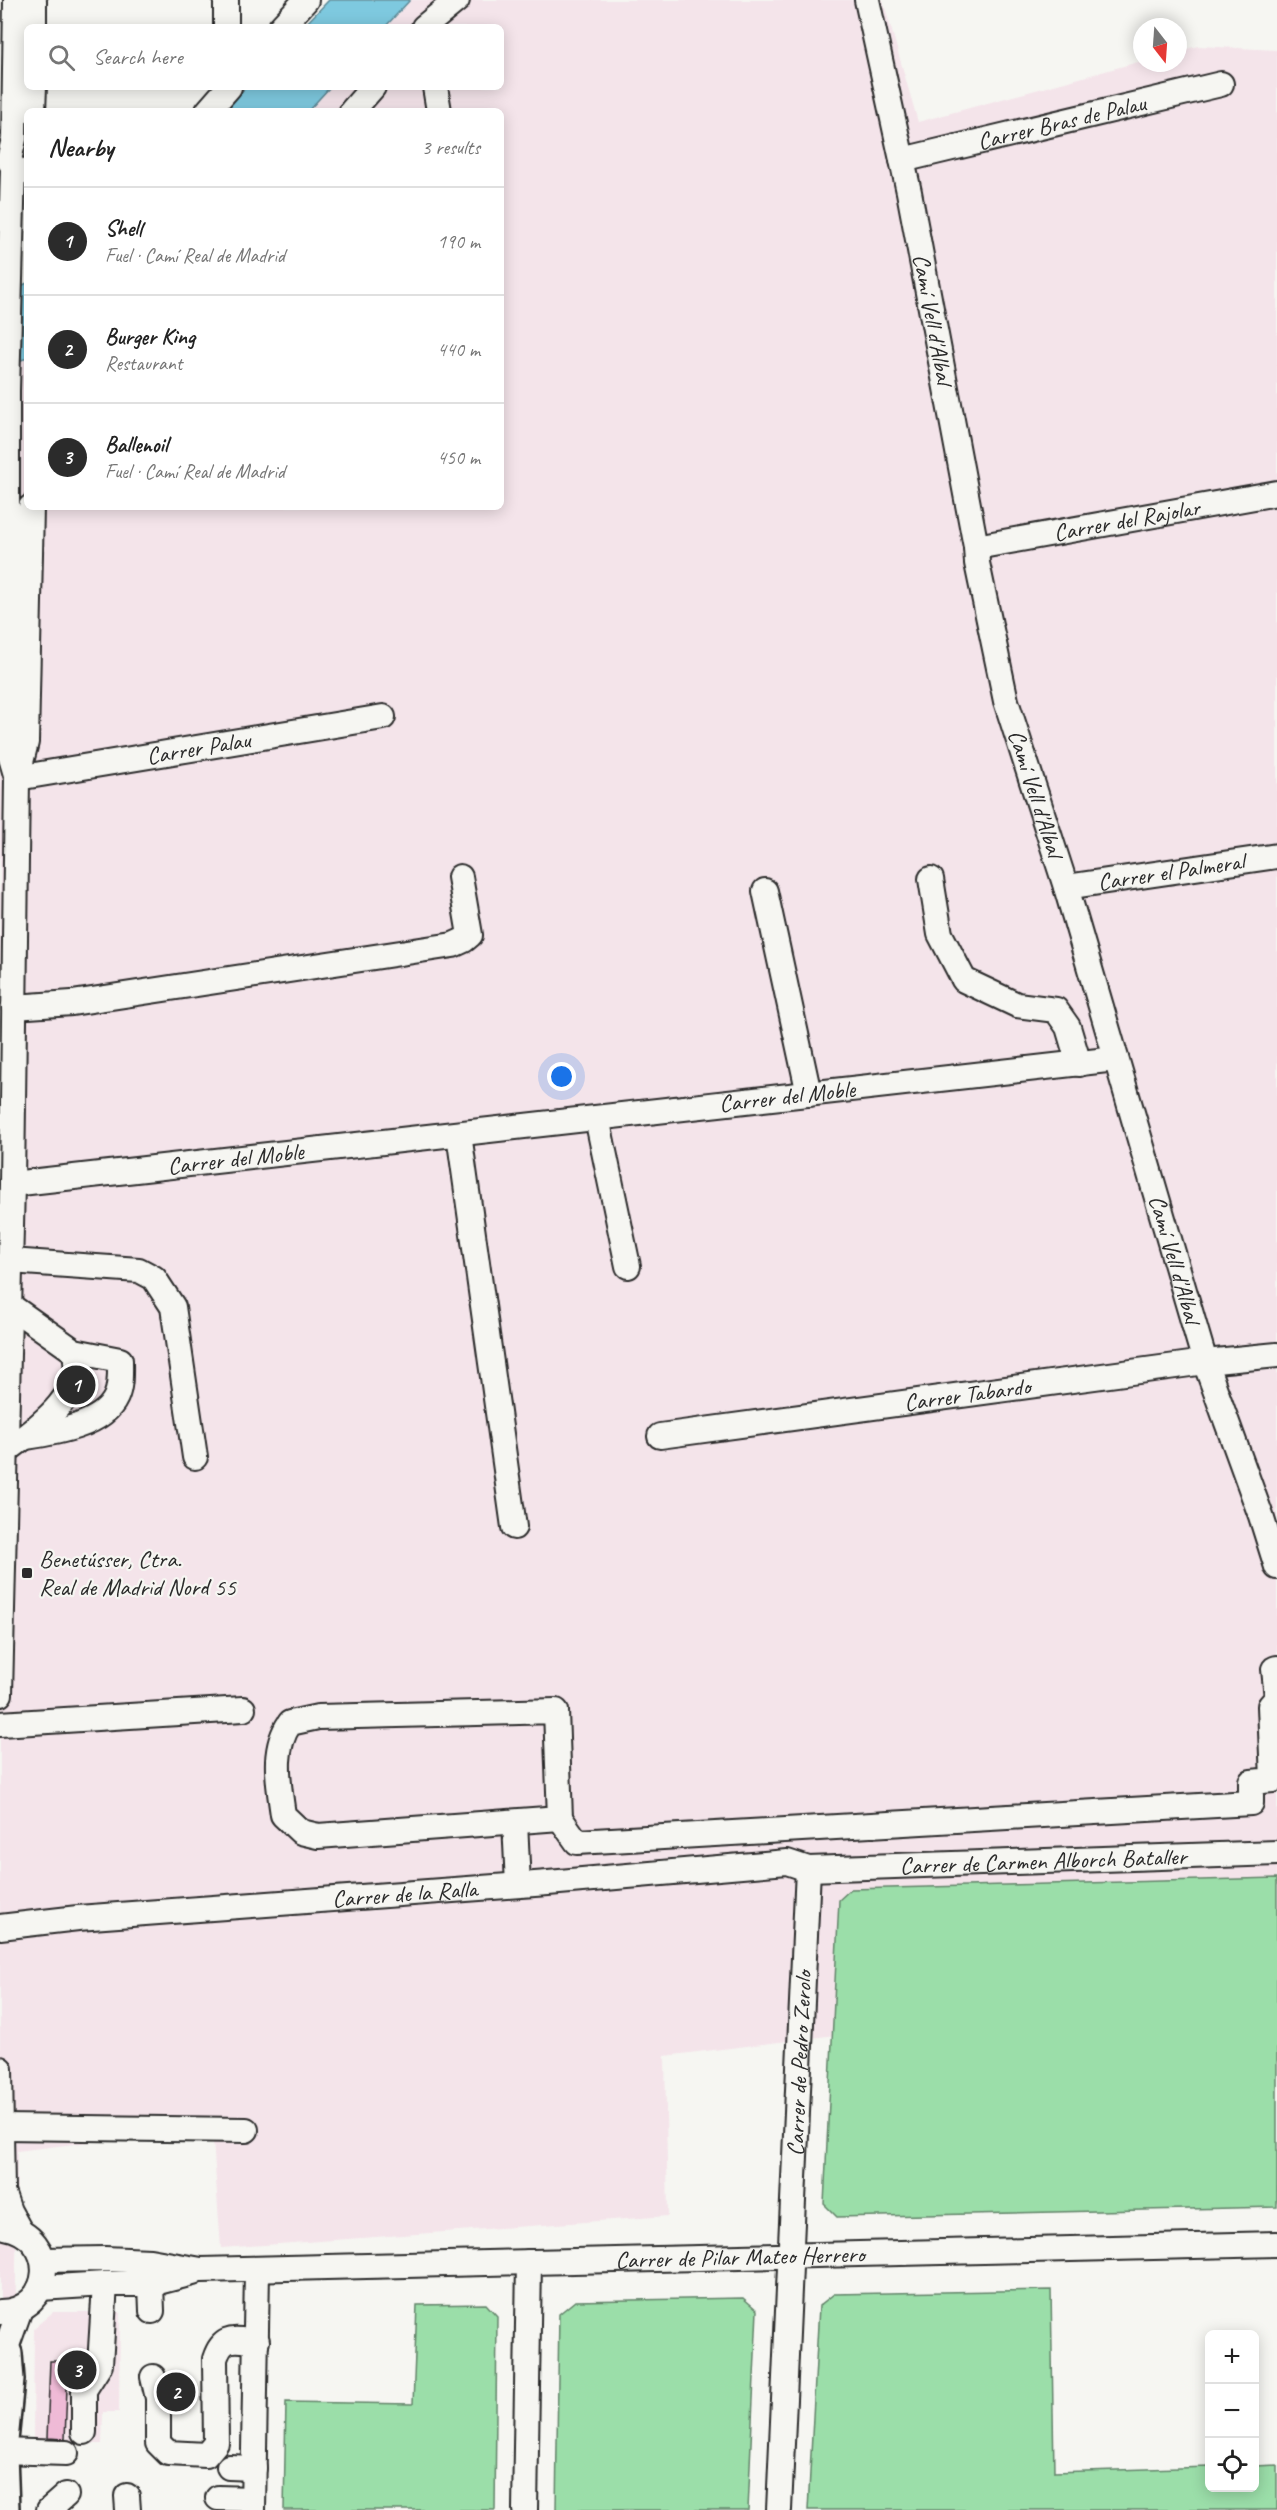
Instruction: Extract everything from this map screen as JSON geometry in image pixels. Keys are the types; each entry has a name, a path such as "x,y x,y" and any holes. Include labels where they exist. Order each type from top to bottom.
{"highway":[{"path":"2,2360 7,2380 0,2452 2,2510"}],"street":[{"path":"16,0 14,185 4,285 10,399 6,744 17,778"},
{"path":"34,0 34,24"},
{"path":"226,0 226,24"},
{"path":"284,24 306,0"},
{"path":"428,24 457,0"},
{"name":"Camí Vell d'Albal","path":"867,0 902,160 976,547 977,563 1006,701 1066,887 1205,1362 1261,1516 1277,1567"},
{"name":"Carrer Bras de Palau","path":"902,160 1221,84"},
{"path":"33,108 34,90"},
{"path":"211,108 226,90"},
{"path":"355,108 370,90"},
{"path":"436,90 438,108"},
{"path":"10,399 18,433 17,494 24,503"},
{"name":"Carrer del Rajolar","path":"976,547 1277,493"},
{"path":"0,1694 2,1539 15,1444 9,1305 14,1006 8,874 17,778 26,742 31,512"},
{"name":"Carrer Palau","path":"17,778 383,717"},
{"name":"Carrer el Palmeral","path":"1066,887 1277,856"},
{"path":"14,1006 72,1004 453,945 470,935 460,877"},
{"path":"931,879 940,934 964,980 1017,1005 1056,1010 1068,1027 1079,1064"},
{"path":"765,891 809,1094"},
{"name":"Carrer del Moble","path":"12,1184 1116,1059"},
{"path":"597,1118 628,1266"},
{"path":"459,1134 514,1527"},
{"path":"10,1261 139,1270 154,1278 173,1307 195,1457"},
{"path":"9,1305 74,1351 120,1360 116,1397 109,1408 66,1431 15,1444"},
{"path":"15,1444 43,1424 72,1388 77,1360 74,1351"},
{"name":"Carrer Tabardo","path":"660,1436 1205,1362 1277,1355"},
{"path":"560,1818 318,1836 301,1832 283,1815 278,1751 282,1734 290,1724 318,1717 556,1711 560,1818 577,1842 1251,1803 1251,1782 1273,1780 1270,1706 1276,1698 1274,1669 1277,1668"},
{"path":"0,1724 243,1709"},
{"path":"515,1822 518,1885"},
{"name":"Carrer de Carmen Alborch Bataller","path":"808,1869 1277,1853"},
{"name":"Carrer de la Ralla","path":"0,1927 787,1862 808,1869"},
{"name":"Carrer de Pedro Zerolo","path":"779,2510 808,1869"},
{"path":"0,2070 2,2191 9,2211 10,2229 38,2247 43,2260 44,2276 32,2300 10,2311 2,2360"},
{"path":"2,2127 246,2130"},
{"name":"Carrer de Pilar Mateo Herrero","path":"43,2260 150,2261 201,2270 256,2270 1277,2244"},
{"path":"525,2510 529,2262"},
{"name":"Carrer de Pilar Mateo Herrero","path":"40,2288 151,2284 201,2270"},
{"path":"218,2498 253,2504 257,2341 256,2270"},
{"path":"84,2432 84,2390 100,2365 105,2284"},
{"path":"151,2284 152,2311"},
{"path":"153,2377 158,2398 158,2443 168,2452 206,2455 216,2443 215,2359 219,2346 228,2340 257,2341"},
{"path":"0,2452 66,2453"},
{"path":"230,2468 254,2468"}],"shaded area":[{"path":"410,0 883,0 918,122 1133,63 1133,72 1187,72 1187,49 1198,46 1277,50 1277,1889 900,2027 665,2056 668,2216 221,2248 212,2127 17,2151 14,2510 0,2510 0,368 24,359 24,510 504,510 504,108 311,108 327,90 504,90 504,24 388,24"},
{"path":"53,2312 120,2312 119,2412 103,2412 102,2444 33,2444 34,2328"}],"green space":[{"path":"1277,1878 1277,2207 837,2217 824,2204 839,1900 851,1889"},
{"path":"1051,2290 1054,2472 1205,2467 1205,2492 1259,2492 1259,2466 1277,2465 1277,2510 808,2510 819,2306 834,2294"},
{"path":"743,2298 757,2310 748,2510 556,2510 559,2314 575,2301"},
{"path":"486,2304 497,2316 495,2510 284,2510 286,2402 413,2404 417,2305"}],"water":[{"path":"329,0 410,0 388,24 306,24"},
{"path":"243,90 327,90 311,108 227,108"},
{"path":"24,285 24,359 0,368 0,297"}],"building":[{"path":"50,2361 68,2361 65,2439 47,2438"}],"place":[{"name":"Shell","path":"76,1385"},
{"name":"Benetússer, Ctra. Real de Madrid Nord 55","path":"27,1573"},
{"name":"Ballenoil","path":"77,2370"},
{"name":"Burger King","path":"176,2392"}]}
